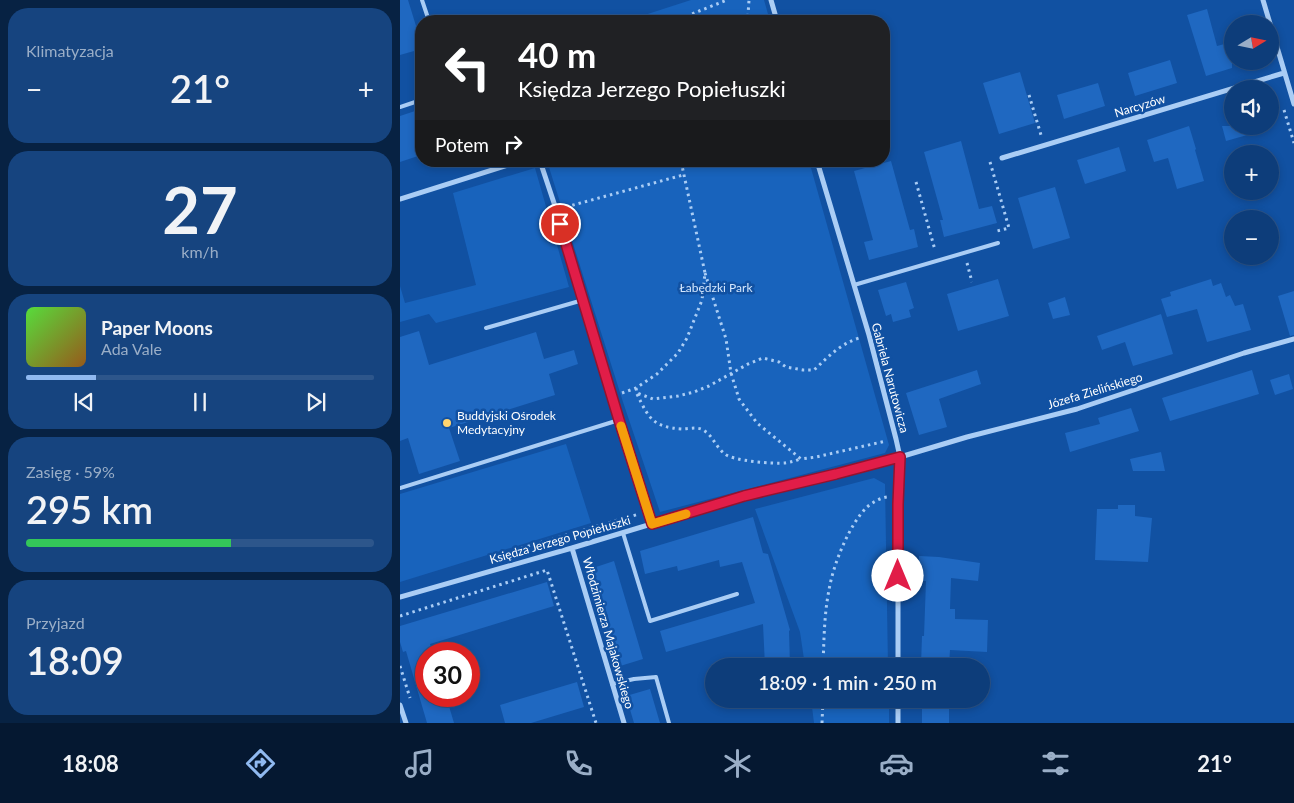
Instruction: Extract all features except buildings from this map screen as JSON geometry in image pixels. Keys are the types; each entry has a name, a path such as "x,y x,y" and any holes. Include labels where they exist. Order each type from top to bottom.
{"street":[{"path":"771,0 775,15"},
{"path":"1263,0 1294,104"},
{"name":"Narcyzów","path":"1002,158 1284,73"},
{"path":"400,200 502,167"},
{"path":"542,167 652,524"},
{"name":"Gabriela Narutowicza","path":"819,167 869,335 900,457 898,504 898,658"},
{"name":"Józefa Zielińskiego","path":"900,457 967,437 1077,409 1244,353 1294,339"},
{"name":"Księdza Jerzego Popiełuszki","path":"400,597 744,496 900,457"},
{"name":"Włodzimierza Majakowskiego","path":"572,548 624,723"},
{"path":"400,705 406,723"},
{"path":"898,708 898,723"}],"lane":[{"path":"422,0 427,15"},
{"path":"400,107 415,102"},
{"path":"854,285 998,243"},
{"path":"486,328 583,300"},
{"path":"400,488 619,420"},
{"path":"623,533 650,621 737,594"},
{"path":"612,684 656,677 669,723"}],"path":[{"path":"689,15 728,0"},
{"path":"748,15 749,0"},
{"path":"1029,94 1044,146"},
{"path":"995,232 1009,228 990,161 1002,158"},
{"path":"682,167 705,273 726,339 731,374 739,398 757,423 801,459"},
{"path":"556,209 683,175"},
{"path":"916,182 938,261"},
{"path":"964,253 972,282"},
{"path":"612,397 636,388 657,374 678,353 688,338 702,300 705,273"},
{"path":"637,393 654,399 678,396 709,386 748,364 763,358 779,362 786,367 814,370 833,352 848,342 869,335"},
{"path":"636,388 651,418 657,424 667,428 699,428 708,433 724,454 733,458 779,463 788,462 896,439"},
{"path":"823,658 824,626 829,589 836,561 856,522 867,507 880,498 887,497"},
{"path":"400,616 547,570 596,723"},
{"path":"400,666 410,700"},
{"path":"822,723 823,708"}],"green space":[{"path":"691,0 764,0 768,15 645,15"},
{"name":"Łabędzki Park","path":"549,167 811,167 889,445 885,453 660,512"},
{"path":"535,168 569,287 436,323 429,314 400,322 400,286 405,303 476,285 453,193"},
{"path":"566,444 591,523 400,582 400,494"},
{"path":"874,478 885,484 888,658 804,658 800,632 755,509"},
{"path":"812,708 889,708 889,723 814,723"}],"slow traffic":[{"path":"621,426 652,524 686,514"}],"place":[{"name":"Buddyjski Ośrodek Medytacyjny","path":"447,423"}],"route":[{"path":"560,224 652,524 744,496 900,457 898,576"}]}
